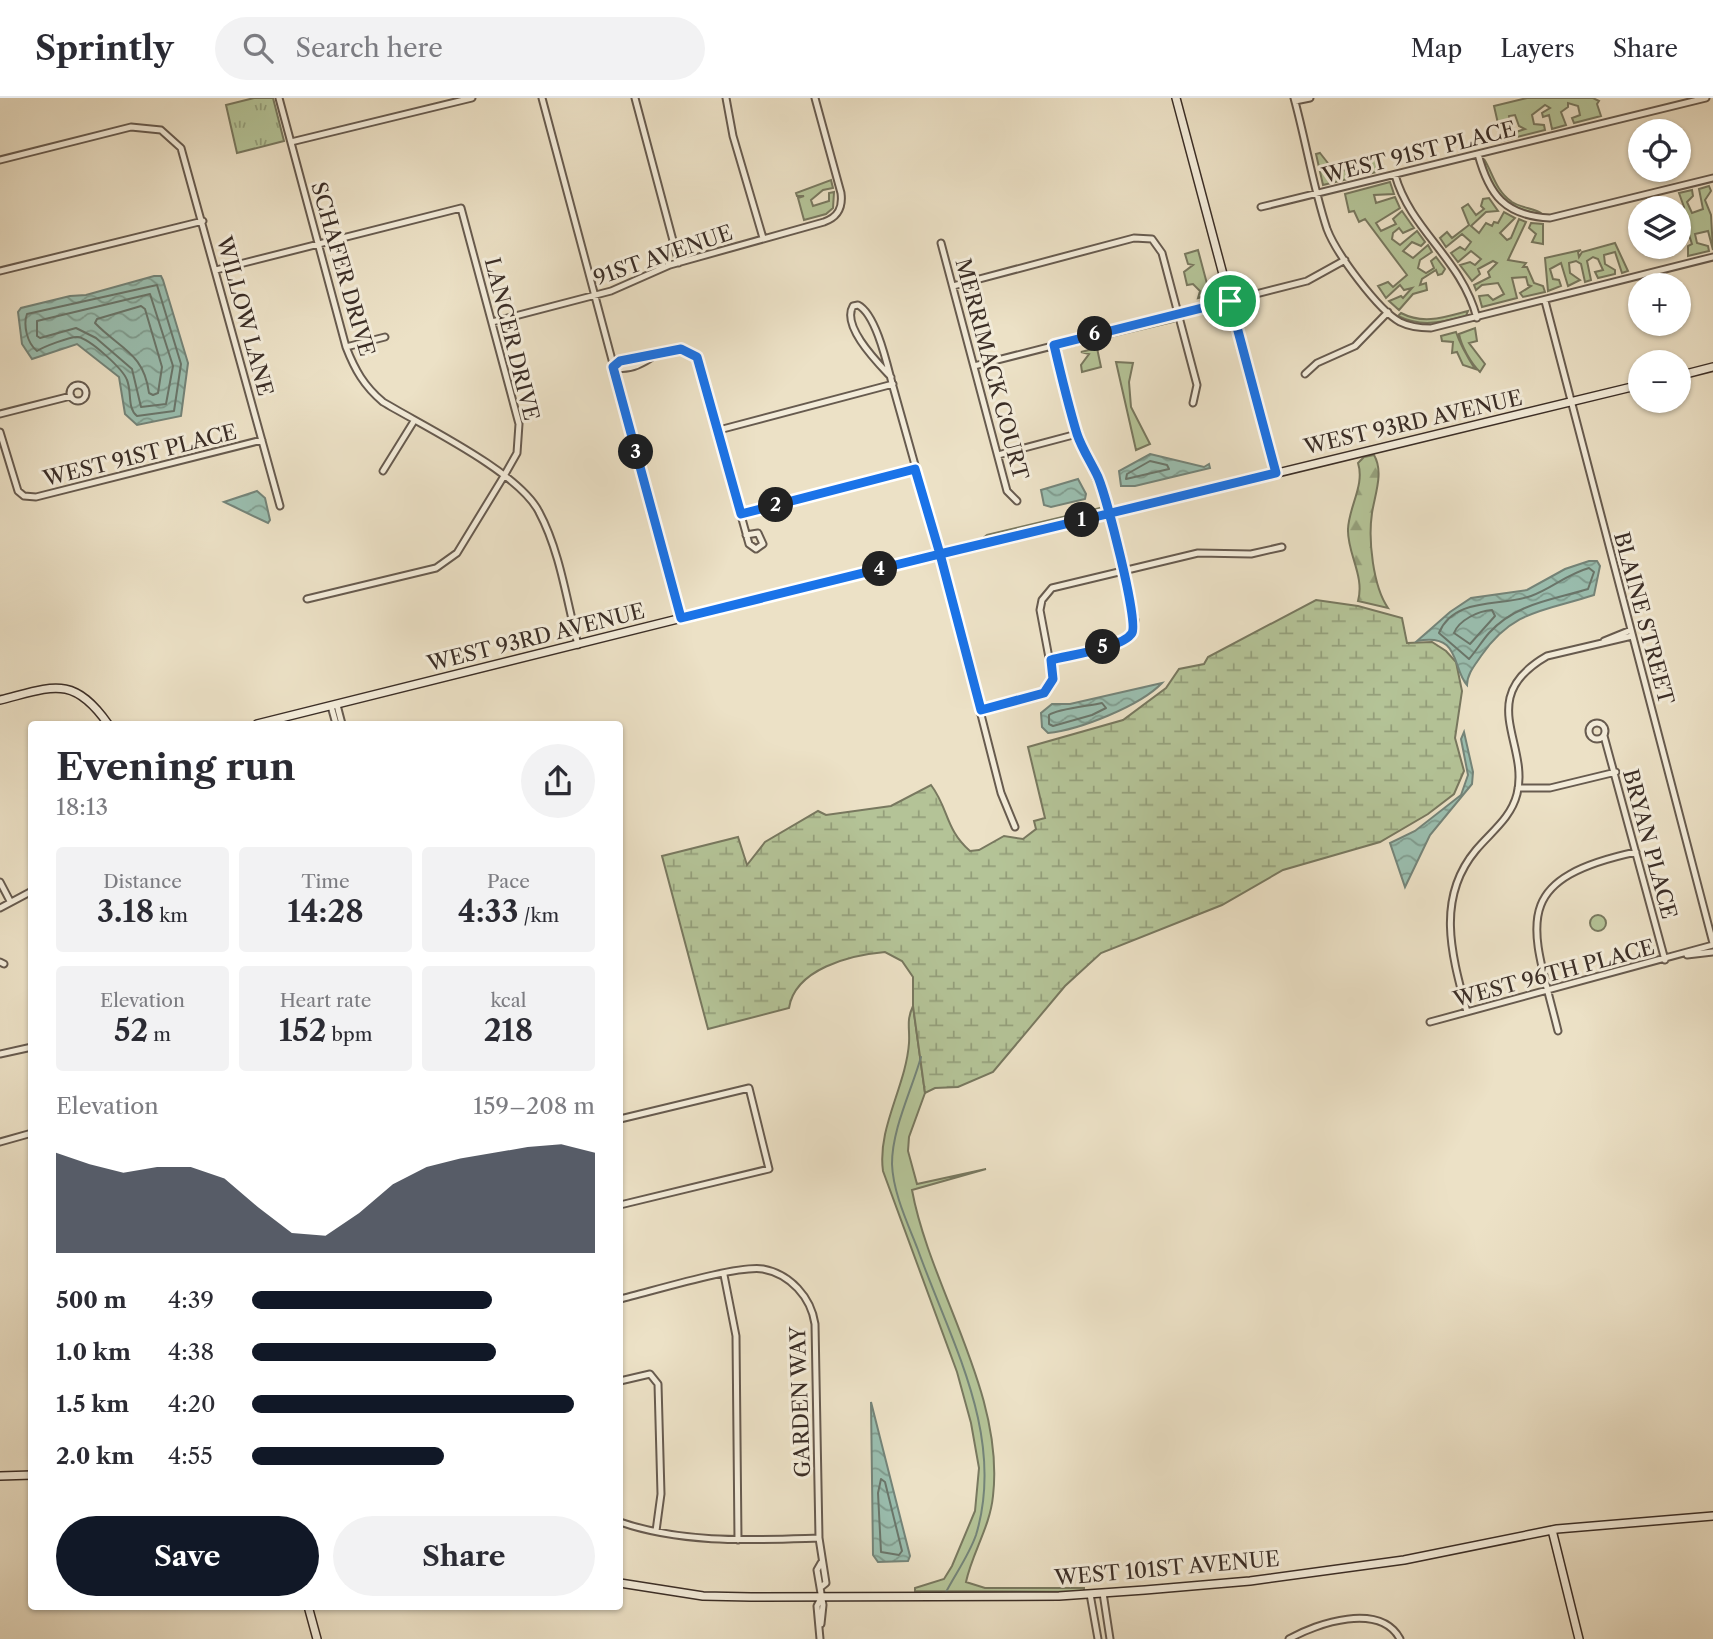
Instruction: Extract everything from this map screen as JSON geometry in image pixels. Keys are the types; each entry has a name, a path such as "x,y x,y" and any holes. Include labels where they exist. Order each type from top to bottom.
{"street":[{"name":"SCHAFER DRIVE","path":"279,98 346,347 355,370 368,389 414,421 504,476 531,499 547,529 578,645"},
{"path":"291,142 472,98"},
{"path":"542,98 681,618"},
{"path":"635,98 679,263"},
{"path":"726,98 733,136 763,238"},
{"name":"91ST AVENUE","path":"492,321 595,296 679,263 830,220 840,210 841,193 815,98"},
{"path":"1176,98 1276,473"},
{"path":"1310,98 1295,100 1328,230 1345,260 1388,312 1401,323 1422,328 1477,318 1713,257"},
{"name":"WEST 91ST PLACE","path":"1261,207 1706,98"},
{"name":"WILLOW LANE","path":"0,160 131,127 146,126 173,138 186,159 280,506"},
{"path":"1478,154 1491,190 1506,205 1521,213 1550,218 1713,178"},
{"path":"1395,174 1409,208 1467,286 1477,318"},
{"name":"LANCER DRIVE","path":"307,599 436,568 449,561 464,544 517,453 519,424 461,208 318,244"},
{"path":"0,271 203,221"},
{"path":"953,286 1134,238 1152,239 1162,253 1198,389 1194,403"},
{"name":"MERRIMACK COURT","path":"941,243 1007,491 1017,501"},
{"path":"216,270 318,244"},
{"path":"974,366 1313,279 1345,260"},
{"name":"BLAINE STREET","path":"1545,301 1713,944"},
{"path":"891,377 860,339 850,316 853,306 858,305 865,309 891,377 1002,793 1015,827"},
{"path":"1305,374 1317,363 1355,346 1388,312"},
{"path":"346,347 385,337"},
{"path":"1051,660 1122,642 1131,634 1135,620 1099,478 1077,434 1054,345"},
{"path":"613,367 620,361 688,351 701,363 746,535"},
{"path":"1691,373 1713,367"},
{"path":"719,430 892,384"},
{"name":"WEST 93RD AVENUE","path":"269,721 940,554 1628,388"},
{"path":"0,414 71,396"},
{"path":"383,471 414,421"},
{"name":"WEST 91ST PLACE","path":"0,432 13,480 24,496 36,497 262,440"},
{"path":"998,455 1077,434"},
{"path":"741,514 915,469"},
{"path":"981,710 1044,693 1053,679 1040,610 1042,600 1052,588 1198,553 1251,554 1282,547"},
{"path":"1467,1012 1449,935 1451,902 1467,861 1506,817 1518,788 1519,773 1508,718 1511,696 1518,682 1535,663 1547,656 1631,633"},
{"path":"0,699 54,687 71,688 85,696 106,721"},
{"path":"334,705 336,721"},
{"path":"334,705 341,721"},
{"name":"BRYAN PLACE","path":"1604,736 1665,960"},
{"path":"1518,788 1550,789 1615,772"},
{"path":"1558,1031 1534,933 1543,902 1561,880 1583,865 1636,852"},
{"path":"0,882 10,901"},
{"path":"0,908 28,893"},
{"name":"WEST 96TH PLACE","path":"1687,955 1713,944"},
{"name":"WEST 96TH PLACE","path":"1430,1022 1665,960 1713,952"},
{"path":"0,1054 28,1048"},
{"path":"623,1118 749,1088 769,1169 623,1204"},
{"path":"0,1142 28,1134"},
{"name":"GARDEN WAY","path":"723,1275 759,1269 784,1276 803,1295 814,1317 819,1538 821,1563 825,1570 825,1583 817,1606 817,1619 821,1624 820,1639"},
{"path":"623,1299 723,1275 736,1338 738,1540"},
{"path":"623,1380 645,1374 654,1376 658,1384 661,1494 656,1531"},
{"path":"0,1476 28,1475"},
{"name":"WEST 101ST AVENUE","path":"623,1583 703,1595 821,1591 1090,1594 1250,1581 1429,1556 1552,1530 1713,1516"},
{"path":"623,1523 656,1531 738,1540 819,1538"},
{"path":"1552,1530 1579,1639"},
{"path":"1103,1593 1110,1639"},
{"path":"1090,1594 1098,1639"},
{"path":"311,1610 317,1639"},
{"path":"1289,1639 1316,1627 1364,1619 1379,1620 1391,1626 1400,1639"}],"green space":[{"path":"254,98 273,98 284,141 237,153 226,105"},
{"path":"1527,98 1593,98 1599,101 1597,104 1601,116 1574,123 1572,118 1580,115 1578,106 1568,103 1568,107 1561,112 1566,125 1552,129 1549,115 1543,117 1542,113 1550,108 1545,105 1532,115 1534,124 1544,125 1545,130 1517,137 1516,132 1525,129 1519,126 1515,115 1509,116 1510,126 1507,127 1513,138 1502,141 1494,106"},
{"path":"1320,153 1331,167 1340,165 1342,170 1359,172 1360,176 1323,185 1316,154"},
{"path":"1376,155 1380,171 1364,175 1361,160"},
{"path":"1484,159 1506,197 1542,214 1520,209 1503,197 1490,181"},
{"path":"831,180 833,188 823,190 811,200 813,206 829,201 829,193 834,192 833,208 826,214 804,220 798,198 804,196 797,196 796,193"},
{"path":"1390,182 1394,194 1374,195 1376,203 1395,197 1400,208 1376,223 1381,231 1396,224 1393,219 1402,211 1414,228 1403,233 1399,228 1393,233 1392,239 1400,245 1417,231 1425,242 1421,246 1412,242 1403,251 1413,258 1428,245 1432,252 1420,260 1418,268 1426,273 1434,268 1431,261 1436,257 1445,269 1442,274 1438,275 1436,270 1422,279 1420,285 1426,283 1427,290 1413,294 1399,310 1389,301 1401,296 1403,298 1412,288 1404,290 1400,285 1386,298 1378,286 1388,282 1393,287 1407,275 1365,219 1359,222 1354,211 1349,212 1345,194"},
{"path":"1709,186 1711,191 1705,200 1711,215 1713,250 1708,231 1695,234 1697,243 1708,246 1709,251 1691,255 1691,211 1692,213 1703,209 1699,189"},
{"path":"1692,190 1693,196 1680,196 1679,193"},
{"path":"1489,198 1498,211 1486,212 1471,226 1479,233 1486,223 1492,226 1494,222 1498,223 1504,212 1515,218 1500,233 1507,240 1511,238 1519,219 1526,222 1508,260 1526,263 1523,267 1527,267 1534,283 1543,286 1545,292 1523,297 1520,293 1531,286 1528,285 1526,277 1512,278 1517,298 1482,307 1479,296 1488,295 1493,300 1504,294 1498,283 1482,285 1476,290 1474,285 1490,277 1488,272 1497,263 1493,261 1478,269 1480,274 1472,281 1460,265 1470,262 1475,265 1481,259 1471,251 1458,262 1451,253 1460,247 1465,250 1471,242 1462,234 1446,247 1440,238 1447,232 1452,238 1469,225 1462,208 1468,204 1476,215 1484,209 1481,206 1483,199"},
{"path":"1531,223 1543,224 1543,244 1532,242 1536,234 1529,228"},
{"path":"1615,243 1628,271 1622,273 1615,252 1604,255 1605,264 1615,270 1615,274 1598,278 1595,272 1603,270 1598,259 1593,257 1587,261 1591,280 1585,282 1581,264 1576,261 1569,263 1570,273 1580,280 1568,286 1561,263 1550,269 1553,279 1559,280 1561,286 1548,291 1545,258 1581,250 1578,252 1579,257 1582,252"},
{"path":"1198,250 1210,295 1198,298 1200,291 1193,284 1187,285 1184,272 1193,265 1188,264 1185,254"},
{"path":"1468,311 1466,316 1432,323 1415,322 1398,316 1401,313 1418,319 1434,319"},
{"path":"1171,320 1173,322 1060,349 1099,337"},
{"path":"1475,328 1477,341 1469,343 1485,364 1480,372 1467,354 1459,334"},
{"path":"1456,332 1475,369 1463,365 1457,352 1452,353 1453,342 1442,341 1441,336"},
{"path":"1097,348 1101,367 1082,372 1081,365 1089,354 1081,352"},
{"path":"1116,362 1133,363 1129,382 1131,407 1150,444 1136,450"},
{"path":"1374,455 1379,476 1372,513 1371,549 1375,575 1388,608 1358,601 1358,574 1348,538 1349,520 1360,479 1358,463 1364,457"},
{"path":"1100,508 1079,518 977,543 987,535"},
{"path":"1316,600 1358,606 1402,618 1407,643 1432,642 1456,662 1462,691 1455,738 1464,771 1454,794 1428,814 1380,842 1283,870 1222,905 1101,953 1065,986 993,1072 958,1087 935,1088 925,1093 913,1006 913,977 902,961 885,952 826,966 802,983 793,995 789,1008 708,1029 662,856 738,837 747,865 765,842 818,811 826,815 891,806 931,785 951,827 970,851 979,850 1004,836 1023,839 1036,829 1034,821 1045,818 1028,747 1123,720 1166,688 1179,669 1204,664 1208,657"},
{"path":"1595,915 1601,915 1606,923 1604,929 1595,931 1590,926 1590,920"},
{"path":"913,1006 925,1093 909,1137 908,1151 917,1184 986,1169 912,1190 934,1265 977,1380 988,1419 994,1457 991,1507 966,1582 985,1588 1084,1588 1084,1592 915,1591 915,1588 944,1579 952,1566 975,1511 979,1468 971,1423 957,1372 883,1171 884,1139 907,1059 909,1020"}],"water":[{"path":"161,276 163,280 188,363 181,416 137,425 125,414 119,377 77,344 32,359 22,344 18,312 21,308 70,296 86,295"},
{"path":"1150,454 1204,467 1209,464 1210,468 1135,486 1121,486 1119,471"},
{"path":"1078,479 1086,494 1085,499 1051,507 1044,505 1041,490"},
{"path":"257,491 265,498 270,520 268,523 224,502"},
{"path":"1597,561 1600,566 1594,595 1532,614 1505,629 1476,663 1467,685 1448,647 1431,640 1417,641 1450,612 1471,598 1527,590 1565,569"},
{"path":"1162,683 1139,700 1092,722 1048,733 1042,727 1041,713 1052,704 1070,704"},
{"path":"1464,732 1473,772 1472,784 1430,835 1405,887 1390,843 1415,831 1461,795 1468,775 1461,739"},
{"path":"871,1402 910,1556 908,1561 878,1562 873,1555"}],"waterway":[{"path":"921,1057 895,1137 893,1175 902,1208 971,1390 980,1426 984,1462 983,1498 976,1535 946,1592"}],"route":[{"path":"1230,301 1054,345 1077,434 1099,478 1109,514 1135,620 1131,634 1122,642 1051,660 1053,679 1044,693 981,710 940,554 681,618 613,367 620,361 681,349 691,351 697,357 704,373 741,514 915,469 940,554 981,545 1109,514 1115,512 1276,473 1230,301"}]}
